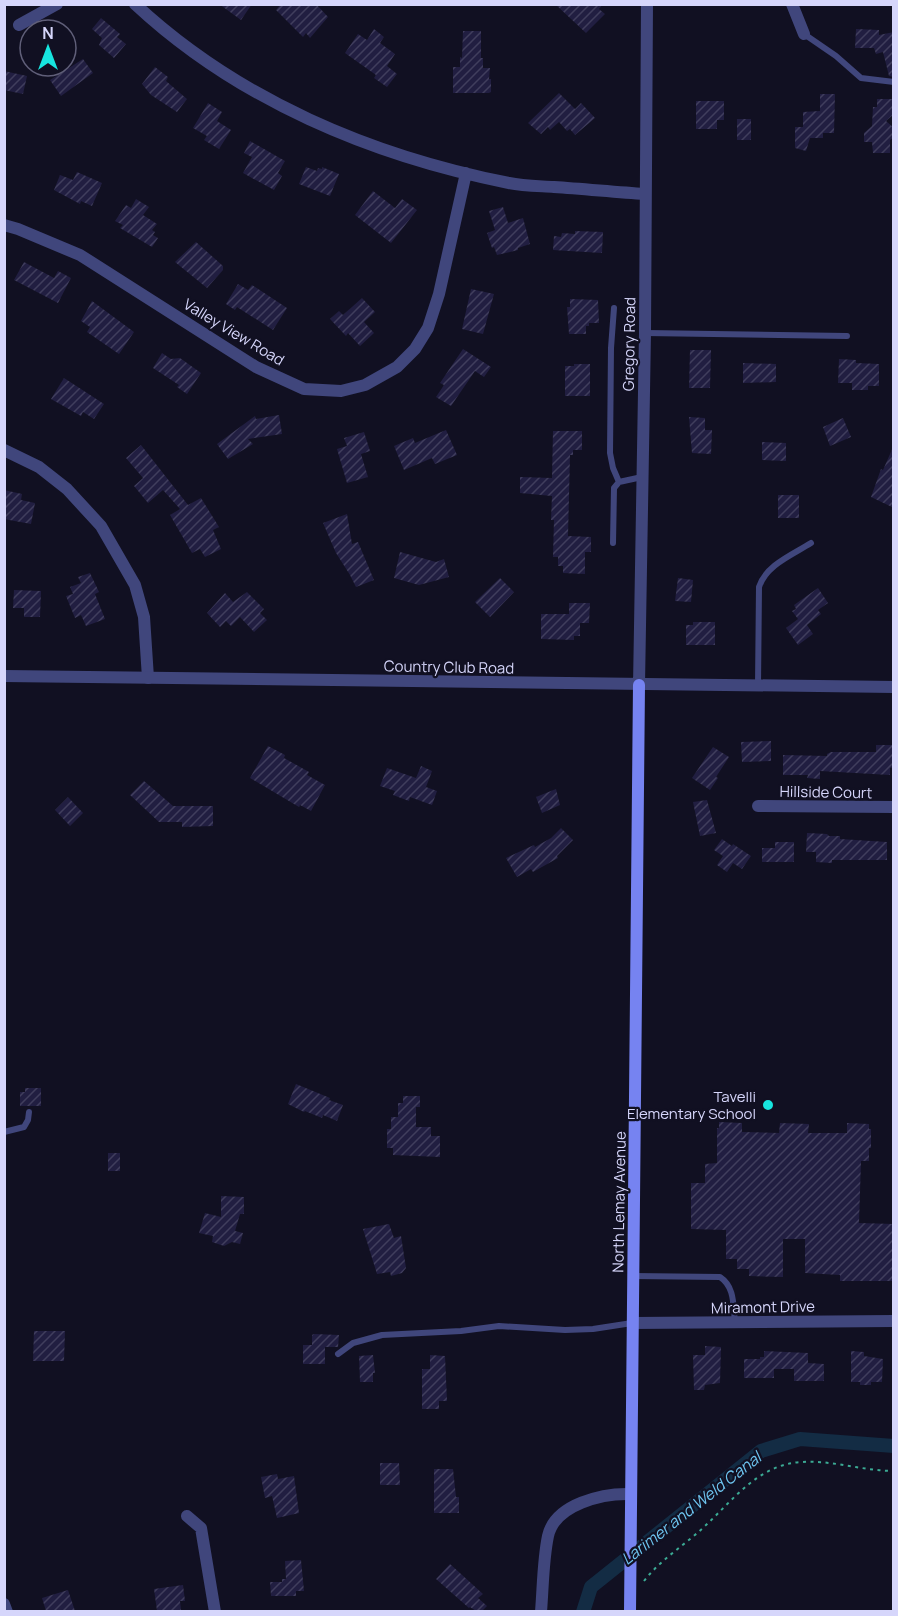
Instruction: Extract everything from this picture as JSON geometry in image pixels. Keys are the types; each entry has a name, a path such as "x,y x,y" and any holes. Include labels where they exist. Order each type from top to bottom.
{"main road":[{"name":"North Lemay Avenue","path":"630,1611 639,685"}],"street":[{"path":"32,18 57,4"},
{"path":"135,4 155,23 230,77 307,120 415,161 511,183 645,194"},
{"name":"Gregory Road","path":"639,685 645,333 647,4"},
{"path":"792,4 804,34"},
{"name":"Valley View Road","path":"4,225 80,255 256,367 304,389 341,391 365,385 397,367 415,350 428,328 439,294 466,173"},
{"path":"4,450 39,467 68,489 101,526 135,585 144,617 148,678"},
{"name":"Country Club Road","path":"4,676 894,687"},
{"name":"Hillside Court","path":"758,806 894,807"},
{"name":"Miramont Drive","path":"633,1323 894,1321"},
{"path":"541,1611 548,1534 560,1516 583,1501 617,1494 631,1494"},
{"path":"188,1516 201,1528 215,1611"},
{"path":"4,1604 7,1611"}],"lane":[{"path":"804,34 836,56 861,78 894,82"},
{"path":"614,308 611,348 610,453 619,482"},
{"path":"645,333 847,336"},
{"path":"613,543 614,488 619,482 643,477"},
{"path":"758,686 759,587 762,578 767,571 811,543"},
{"path":"4,1132 24,1127 29,1112"},
{"path":"633,1276 720,1277 726,1281 732,1291 735,1322"},
{"path":"338,1353 353,1343 382,1335 461,1331 499,1326 565,1330 593,1329 633,1323"}],"path":[{"path":"630,1598 656,1566 705,1527 743,1487 779,1466 801,1462 822,1462 894,1471"}],"building":[{"path":"219,4 252,4 241,20"},
{"path":"281,4 316,4 328,17 310,38 306,33 303,37 276,10"},
{"path":"555,4 603,4 599,9 605,14 586,33"},
{"path":"101,18 120,34 117,37 126,44 114,58 99,45 102,38 92,29"},
{"path":"374,29 384,37 380,43 395,54 387,66 397,74 387,87 374,78 376,75 345,53 358,34 367,40"},
{"path":"856,29 879,30 879,35 894,32 894,77 889,76 883,52 876,54 874,48 855,48"},
{"path":"463,31 481,31 483,68 490,68 491,92 489,93 453,93 453,67 460,67"},
{"path":"83,59 93,73 61,96 50,80 78,78 78,62"},
{"path":"155,67 168,77 166,81 187,99 177,112 151,95 142,84"},
{"path":"4,71 18,74 18,78 27,78 23,94 4,90"},
{"path":"559,93 575,109 581,103 595,118 575,135 570,129 567,131 559,122 550,130 548,127 541,134 528,123"},
{"path":"820,94 835,94 834,133 823,133 823,138 810,138 806,151 795,148 795,127 803,127 803,112 820,111"},
{"path":"877,99 894,99 894,114 886,121 894,128 894,137 890,140 890,153 873,153 872,142 864,142 864,133 872,126 873,107 877,107"},
{"path":"696,101 724,101 724,120 717,120 717,129 696,129"},
{"path":"208,103 222,112 217,121 231,130 219,149 204,140 207,136 193,128"},
{"path":"737,119 751,119 751,140 737,140"},
{"path":"250,141 285,161 278,173 282,176 274,190 243,173 252,157 244,153"},
{"path":"306,167 317,171 322,167 339,174 330,196 299,184"},
{"path":"77,172 102,183 92,206 81,201 80,204 54,190 60,175 73,180"},
{"path":"373,191 395,208 402,199 417,210 391,243 355,215"},
{"path":"136,199 149,207 143,215 157,224 152,230 155,232 153,235 158,238 152,247 120,228 123,225 115,221 126,205 131,208"},
{"path":"503,207 508,223 523,218 530,244 518,250 497,255 487,233 495,230 489,211"},
{"path":"575,231 603,232 602,253 553,250 554,236 561,237 562,233 575,234"},
{"path":"196,242 223,266 223,270 207,288 175,262"},
{"path":"24,262 54,278 58,271 71,278 58,303 14,280"},
{"path":"238,284 248,290 252,285 287,308 273,330 237,307 235,310 226,304"},
{"path":"471,289 494,294 483,334 462,329"},
{"path":"362,298 375,312 364,322 374,333 360,346 348,333 346,336 330,319 339,311 343,315"},
{"path":"570,299 598,300 599,323 589,323 589,326 586,326 586,334 569,334 567,307 570,307"},
{"path":"92,301 134,332 119,354 87,332 90,327 81,321"},
{"path":"463,349 491,367 484,377 475,371 451,406 436,397 444,385 440,383"},
{"path":"690,350 711,350 710,388 689,388"},
{"path":"162,353 171,359 180,358 201,373 187,394 177,387 179,385 153,368"},
{"path":"839,359 856,360 856,363 879,364 879,386 868,386 868,390 852,390 852,383 838,383"},
{"path":"743,363 776,364 776,382 743,383"},
{"path":"574,364 590,364 590,396 565,396 565,366 574,366"},
{"path":"64,378 104,404 94,419 83,412 81,416 51,399"},
{"path":"279,415 282,434 248,439 253,444 228,459 217,444 255,416 256,419"},
{"path":"689,417 705,418 705,430 712,430 711,454 692,453"},
{"path":"843,418 851,437 830,446 823,427"},
{"path":"446,430 457,455 435,464 432,458 404,470 394,446 413,438 415,443"},
{"path":"553,431 582,431 582,450 573,450 573,455 570,455 568,536 591,537 591,552 585,552 585,574 563,573 563,566 558,566 558,557 553,557 552,496 520,493 520,477 552,478"},
{"path":"364,432 370,451 361,454 368,477 347,483 337,449 347,446 344,438"},
{"path":"762,442 786,443 786,461 762,460"},
{"path":"141,445 188,505 201,498 219,527 213,530 221,549 205,557 200,549 192,553 170,515 180,509 163,490 148,503 134,486 143,478 126,458"},
{"path":"894,445 894,508 871,497 881,469 883,470"},
{"path":"4,490 22,494 21,500 35,503 31,524 4,519"},
{"path":"778,495 799,495 799,518 778,518"},
{"path":"347,514 352,544 358,542 374,580 356,587 336,553 323,523"},
{"path":"400,552 436,562 444,559 449,577 419,585 394,578"},
{"path":"90,573 99,592 95,594 105,619 86,626 81,615 75,618 66,596 73,594 70,587 81,583 78,577"},
{"path":"500,578 514,592 490,617 475,602"},
{"path":"678,578 693,580 691,602 675,601"},
{"path":"818,588 828,603 818,610 821,614 807,625 813,634 798,645 786,628 798,619 792,611 796,609 794,605"},
{"path":"14,590 41,591 40,617 24,617 24,608 13,608"},
{"path":"247,592 264,609 260,613 267,620 254,632 240,617 231,626 226,621 220,627 207,613 225,593 233,602"},
{"path":"569,603 590,603 589,623 580,623 580,636 574,636 574,640 541,639 541,614 569,614"},
{"path":"693,622 715,622 715,645 686,645 686,625 693,625"},
{"path":"771,741 771,761 742,762 741,742"},
{"path":"876,745 894,745 894,767 890,768 890,775 820,771 820,779 807,778 808,775 783,775 783,755 827,756 831,752 876,752"},
{"path":"268,746 285,755 284,758 309,772 307,775 325,785 311,811 300,805 299,807 250,778"},
{"path":"713,747 729,757 710,790 692,778"},
{"path":"421,766 432,771 426,787 437,791 432,805 410,797 409,801 393,795 395,791 380,786 387,768 416,778"},
{"path":"144,781 173,806 213,806 213,826 182,827 182,822 159,822 130,795"},
{"path":"556,789 560,805 542,813 536,797"},
{"path":"68,797 83,813 70,826 55,810"},
{"path":"707,800 716,833 700,836 693,802"},
{"path":"561,828 573,840 557,856 558,858 533,872 531,869 517,877 506,858 534,845 535,847 551,838"},
{"path":"807,833 840,836 840,839 887,842 887,860 816,862 816,852 806,852"},
{"path":"722,839 751,856 742,869 733,863 727,872 717,865 723,856 714,850"},
{"path":"775,842 794,842 794,862 762,862 762,848 775,848"},
{"path":"296,1084 343,1105 337,1121 323,1115 322,1118 304,1112 288,1104"},
{"path":"25,1088 41,1088 41,1106 20,1106 20,1092 25,1092"},
{"path":"403,1096 420,1096 420,1107 416,1107 416,1127 431,1127 431,1136 440,1136 440,1157 393,1155 393,1148 387,1148 387,1129 391,1129 391,1117 398,1117 398,1103 403,1103"},
{"path":"719,1122 742,1123 742,1132 779,1133 780,1123 809,1124 808,1133 847,1133 847,1123 869,1124 871,1148 869,1148 869,1161 861,1161 859,1223 894,1224 894,1281 840,1281 840,1275 805,1273 805,1239 783,1239 783,1277 749,1276 749,1269 737,1269 737,1259 726,1259 726,1230 691,1229 691,1183 705,1183 705,1164 717,1163"},
{"path":"108,1153 120,1153 120,1171 108,1171"},
{"path":"221,1196 244,1197 244,1214 240,1214 235,1231 243,1233 240,1244 232,1242 224,1246 212,1242 213,1236 199,1233 205,1213 221,1217"},
{"path":"389,1224 394,1238 401,1236 406,1268 402,1273 391,1276 390,1272 377,1274 363,1229"},
{"path":"34,1331 65,1331 64,1361 33,1361"},
{"path":"314,1334 339,1335 338,1347 325,1347 325,1364 303,1364 303,1345 312,1345"},
{"path":"705,1346 721,1347 720,1383 705,1385 704,1390 694,1390 693,1355 705,1355"},
{"path":"764,1351 808,1353 808,1363 824,1364 824,1381 794,1381 794,1369 774,1369 774,1378 744,1378 744,1359 760,1359 764,1357"},
{"path":"851,1351 864,1352 864,1356 883,1359 882,1382 860,1385 860,1382 851,1382"},
{"path":"373,1355 375,1373 373,1373 373,1382 360,1382 359,1356"},
{"path":"430,1355 445,1356 447,1401 439,1401 439,1409 422,1409 422,1369 430,1369"},
{"path":"380,1463 399,1463 400,1485 380,1485"},
{"path":"434,1469 453,1469 456,1497 459,1497 459,1513 434,1513"},
{"path":"277,1474 278,1479 294,1476 299,1513 277,1518 272,1496 265,1498 261,1477"},
{"path":"301,1560 304,1591 296,1591 296,1596 271,1596 270,1582 282,1582 282,1579 286,1579 285,1561"},
{"path":"450,1564 483,1594 478,1598 487,1606 482,1611 469,1608 436,1579"},
{"path":"183,1585 185,1601 180,1601 181,1610 157,1611 154,1589"},
{"path":"68,1590 75,1611 46,1611 42,1598"}],"waterway":[{"name":"Larimer and Weld Canal","path":"583,1612 591,1587 761,1451 800,1439 894,1446"}],"place":[{"name":"Tavelli Elementary School","path":"768,1105"}]}
